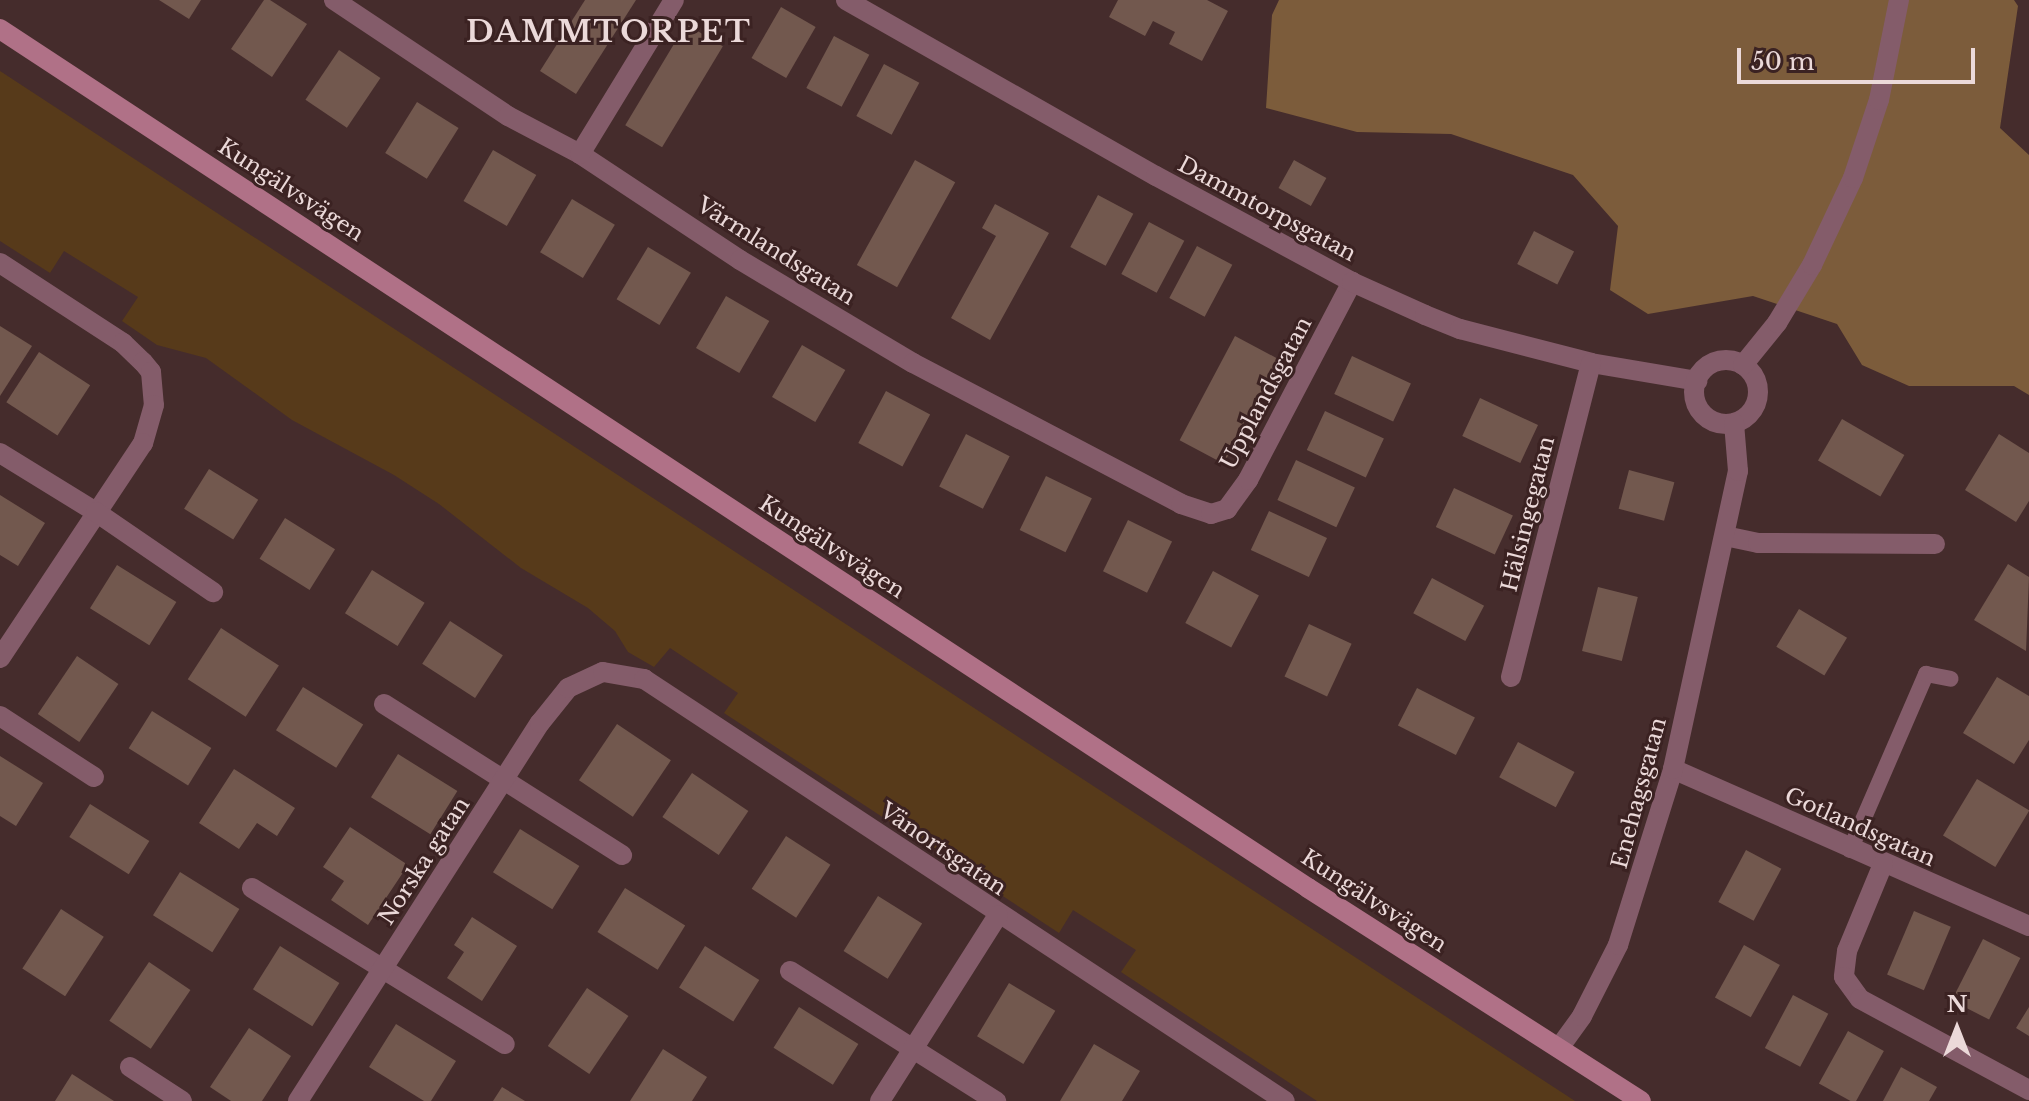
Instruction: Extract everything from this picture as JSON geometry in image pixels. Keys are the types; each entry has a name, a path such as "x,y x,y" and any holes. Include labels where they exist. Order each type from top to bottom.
{"main road":[{"name":"Kungälvsvägen","path":"0,29 1308,888 1641,1101"}],"street":[{"name":"Värmlandsgatan","path":"334,0 508,116 580,154 740,260 913,363 1181,504 1211,514"},
{"path":"580,154 674,0"},
{"name":"Dammtorpsgatan","path":"846,0 1021,101 1352,282 1460,329 1591,363 1697,381"},
{"path":"1743,365 1777,323 1812,265 1853,178 1879,100 1899,0"},
{"path":"0,263 123,343 151,372 154,405 143,443 0,658"},
{"name":"Upplandsgatan","path":"1211,514 1227,509 1248,480 1352,282"},
{"path":"1725,360 1743,365 1755,379 1758,398 1750,414 1734,423 1721,424 1705,416 1696,400 1697,381 1713,363 1725,360"},
{"name":"Hälsingegatan","path":"1511,677 1591,363"},
{"name":"Enehagsgatan","path":"1559,1048 1582,1016 1618,945 1673,769 1738,471 1734,423"},
{"path":"0,453 96,512 213,592"},
{"path":"1725,536 1758,543 1935,544"},
{"name":"Vänortsgatan","path":"568,688 603,672 644,679 998,915 1285,1101"},
{"name":"Norska gatan","path":"298,1101 503,781 568,688"},
{"path":"384,704 622,855"},
{"path":"0,716 94,777"},
{"name":"Gotlandsgatan","path":"1673,769 1850,850 2029,926"},
{"path":"1883,864 1847,951 1844,977 1860,999 2029,1090"},
{"path":"252,888 505,1044"},
{"path":"880,1101 998,915"},
{"path":"790,971 996,1101"},
{"path":"130,1067 182,1101"}],"lane":[{"path":"1850,850 1926,674 1951,679"}],"shaded area":[{"path":"1279,0 2014,0 2018,6 2000,128 2029,155 2029,395 2014,386 1909,386 1862,365 1837,324 1753,296 1648,314 1610,290 1618,226 1573,175 1451,134 1357,132 1266,108 1272,15"},
{"path":"0,71 1575,1101 1317,1101 1121,972 1136,950 1073,910 1059,933 724,713 738,693 670,648 654,667 628,652 615,631 588,608 521,568 439,504 394,475 292,420 206,358 157,345 122,321 138,297 64,251 50,273 0,241"}],"building":[{"path":"159,0 201,0 189,19"},
{"path":"264,0 270,0 307,24 272,77 231,49"},
{"path":"585,0 636,0 576,94 540,71"},
{"path":"1118,0 1207,0 1228,11 1202,61 1169,44 1175,32 1153,21 1145,36 1109,17"},
{"path":"781,7 816,27 786,78 752,58"},
{"path":"686,24 723,46 662,147 625,125"},
{"path":"834,36 869,55 842,107 806,88"},
{"path":"339,50 380,78 347,128 305,100"},
{"path":"884,64 919,83 892,135 856,116"},
{"path":"417,102 459,128 427,179 385,153"},
{"path":"493,150 536,175 507,226 464,201"},
{"path":"915,160 955,182 897,287 857,265"},
{"path":"1294,160 1326,178 1311,206 1278,188"},
{"path":"1098,195 1133,214 1106,266 1070,247"},
{"path":"572,199 615,225 583,278 540,252"},
{"path":"995,204 1049,233 990,340 951,318 996,236 982,228"},
{"path":"1149,222 1184,241 1157,293 1121,274"},
{"path":"1534,231 1574,251 1557,284 1517,264"},
{"path":"1197,246 1232,265 1205,317 1169,298"},
{"path":"648,247 691,273 659,325 617,299"},
{"path":"726,296 769,321 739,373 696,348"},
{"path":"0,326 32,346 0,396"},
{"path":"1235,336 1279,359 1224,464 1180,440"},
{"path":"802,345 845,370 815,422 772,397"},
{"path":"39,352 90,385 57,436 6,402"},
{"path":"1352,356 1411,383 1393,422 1334,394"},
{"path":"886,391 930,414 902,467 858,443"},
{"path":"1480,398 1538,425 1520,463 1462,436"},
{"path":"1325,411 1384,438 1366,477 1307,450"},
{"path":"1842,419 1904,455 1880,497 1818,461"},
{"path":"966,434 1010,456 983,509 939,487"},
{"path":"1999,434 2029,453 2029,501 2016,522 1965,490"},
{"path":"1296,460 1355,487 1336,527 1277,500"},
{"path":"209,469 258,500 233,540 184,509"},
{"path":"1629,470 1674,482 1664,521 1619,509"},
{"path":"1046,476 1092,498 1066,552 1020,530"},
{"path":"1454,488 1513,515 1495,554 1436,527"},
{"path":"0,495 45,523 18,566 0,555"},
{"path":"1269,511 1327,538 1309,577 1251,550"},
{"path":"285,518 335,549 310,590 260,559"},
{"path":"1128,520 1172,541 1147,593 1103,571"},
{"path":"2008,564 2029,577 2026,651 1974,620"},
{"path":"117,565 176,602 149,645 90,608"},
{"path":"372,570 425,603 398,646 345,613"},
{"path":"1213,571 1259,595 1231,648 1185,623"},
{"path":"1432,578 1484,606 1465,641 1413,613"},
{"path":"1598,587 1638,597 1622,661 1582,651"},
{"path":"1799,609 1847,638 1824,676 1776,647"},
{"path":"450,621 503,655 475,698 422,664"},
{"path":"1309,624 1352,644 1327,696 1284,677"},
{"path":"221,628 279,666 246,717 188,679"},
{"path":"77,656 118,684 79,742 38,714"},
{"path":"1997,677 2029,696 2029,740 2014,764 1963,733"},
{"path":"303,687 363,725 336,768 276,730"},
{"path":"1417,688 1475,718 1456,755 1398,725"},
{"path":"152,711 211,748 188,785 129,748"},
{"path":"617,724 671,760 633,817 579,780"},
{"path":"1518,742 1575,772 1556,807 1499,777"},
{"path":"398,754 457,791 430,834 371,797"},
{"path":"0,756 43,783 16,826 0,816"},
{"path":"234,769 295,808 277,836 257,823 239,849 199,823"},
{"path":"692,773 748,811 719,855 662,817"},
{"path":"1977,779 2029,810 1995,867 1943,836"},
{"path":"90,804 149,841 129,874 69,837"},
{"path":"350,827 408,865 368,925 331,900 344,881 323,867"},
{"path":"520,829 579,866 552,909 493,872"},
{"path":"786,836 830,865 796,918 752,889"},
{"path":"1746,850 1781,869 1754,921 1718,902"},
{"path":"180,872 239,909 212,952 153,915"},
{"path":"625,888 685,926 658,970 597,932"},
{"path":"878,896 922,924 888,979 844,951"},
{"path":"61,909 104,937 65,996 22,969"},
{"path":"1914,911 1951,927 1924,990 1887,975"},
{"path":"472,917 517,946 482,1001 447,978 464,952 454,945"},
{"path":"1983,939 2020,958 1989,1020 1952,1000"},
{"path":"1744,945 1780,965 1751,1017 1715,997"},
{"path":"280,946 339,983 312,1026 253,989"},
{"path":"705,946 759,980 733,1021 679,988"},
{"path":"149,962 190,990 151,1049 109,1021"},
{"path":"1009,983 1055,1011 1023,1064 977,1036"},
{"path":"587,988 628,1016 589,1074 548,1046"},
{"path":"1793,995 1828,1014 1800,1067 1765,1048"},
{"path":"799,1007 858,1044 833,1085 774,1048"},
{"path":"2029,1007 2029,1036 2016,1028"},
{"path":"396,1024 456,1061 431,1101 424,1101 369,1067"},
{"path":"249,1028 291,1056 262,1101 231,1101 210,1087"},
{"path":"1848,1031 1884,1051 1856,1101 1819,1083"},
{"path":"1094,1044 1140,1071 1122,1101 1060,1101"},
{"path":"663,1049 707,1077 692,1101 630,1101"},
{"path":"1901,1067 1937,1087 1929,1101 1883,1101"},
{"path":"72,1074 114,1101 55,1101"},
{"path":"502,1087 525,1101 493,1101"}],"district":[{"name":"DAMMTORPET","path":"609,32"}]}
